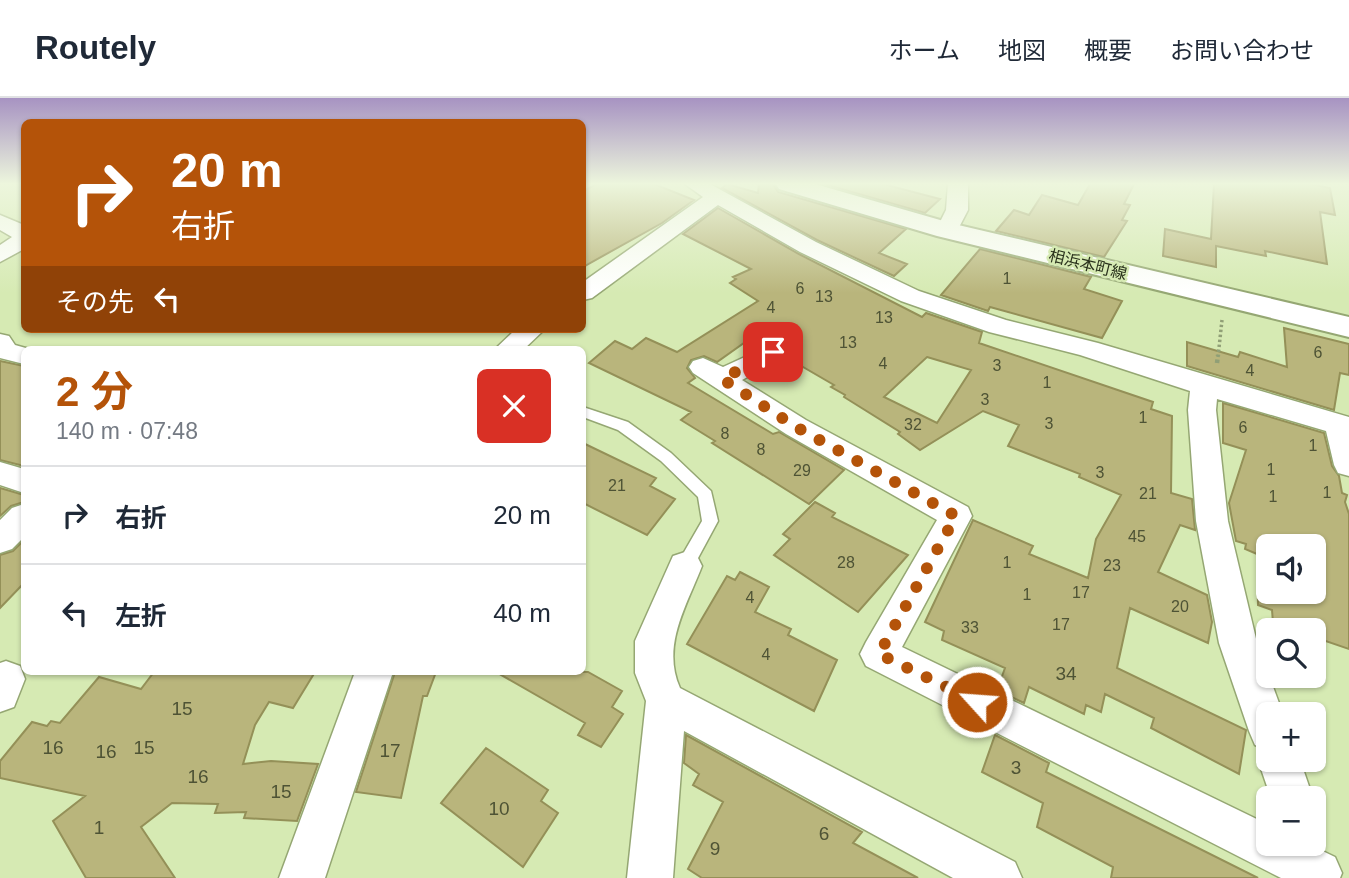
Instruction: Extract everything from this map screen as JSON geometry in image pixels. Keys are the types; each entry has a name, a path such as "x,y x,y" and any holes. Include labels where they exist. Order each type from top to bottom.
{"main road":[{"name":"相浜本町線","path":"918,220 947,230 1349,327"}],"street":[{"path":"586,290 670,220"},
{"path":"760,220 808,247 910,296 998,326 1089,349 1344,426 1349,466"},
{"path":"947,230 952,220"},
{"path":"0,221 21,232"},
{"path":"0,255 21,241"},
{"path":"512,346 527,333"},
{"path":"0,342 5,351 21,355"},
{"path":"773,352 713,373 796,427 956,516 879,654 1316,865"},
{"path":"1209,387 1202,411 1212,521 1238,643 1259,702"},
{"path":"0,473 21,480"},
{"path":"0,540 21,520"},
{"path":"650,878 666,701 654,673 654,640 685,566"},
{"path":"302,878 373,675"},
{"path":"666,701 999,878"}],"lane":[{"path":"586,413 623,426 666,457 705,495 710,521 685,566"}],"path":[{"path":"1209,387 1224,297"}],"building":[{"path":"586,220 666,220 586,265"},
{"path":"701,220 740,220 922,317 926,313 982,332 979,343 1153,402 1151,409 1172,416 1171,493 1192,499 1195,530 1180,525 1158,572 1207,595 1212,622 1208,643 1130,608 1117,668 1246,730 1239,774 1151,728 1154,718 1105,694 1101,712 1086,705 1084,714 1029,687 1024,703 997,690 1005,668 942,640 944,631 925,622 973,520 1033,546 1029,554 1088,578 1096,539 1121,495 1079,477 1080,474 1008,446 1019,425 983,411 920,450 898,434 900,432 831,387 834,385 786,357 788,351 783,343 774,341 764,345 751,338 717,362 704,356 691,360 687,368 695,378 688,383 773,434 779,432 844,470 809,504 712,443 715,441 681,420 691,412 589,363 615,341 632,349 646,338 677,352 758,301 730,283 736,279 733,277 751,269 683,234","holes":["927,357 971,370 937,423 884,397"]},
{"path":"781,220 876,220 906,229 879,253 907,264 894,276"},
{"path":"1005,220 1127,221 1104,257 996,231"},
{"path":"1212,220 1321,220 1327,264 1265,251 1266,256 1216,246 1216,267 1163,256 1165,229 1211,239"},
{"path":"980,249 1091,277 1084,289 1122,301 1102,338 990,307 988,311 941,295"},
{"path":"1284,328 1349,344 1349,375 1340,373 1334,410 1187,366 1187,342 1238,357 1240,352 1287,367"},
{"path":"0,361 21,365 21,465 0,460"},
{"path":"1223,403 1324,433 1342,493 1347,495 1349,649 1326,641 1326,618 1273,618 1272,610 1258,605 1326,604 1326,534 1256,534 1256,554 1245,549 1246,544 1236,541 1229,503 1246,450 1223,443"},
{"path":"586,444 656,478 650,486 675,499 647,535 586,504"},
{"path":"0,488 21,494 21,503 11,506 0,516"},
{"path":"815,502 835,513 832,517 908,555 858,612 774,555 790,539 783,534"},
{"path":"21,543 21,586 0,608 0,555 13,551"},
{"path":"740,572 769,587 755,612 791,629 788,635 837,660 814,711 687,644 727,576 735,580"},
{"path":"588,672 622,691 612,707 623,714 601,747 578,735 585,723 501,675 586,675"},
{"path":"152,675 313,675 293,708 269,702 255,725 243,764 271,761 318,764 297,821 244,818 246,812 215,813 218,804 172,803 141,827 175,878 86,878 53,821 85,796 0,778 0,761 32,722 47,726 51,721 60,723 99,677 141,689"},
{"path":"394,675 435,675 427,696 423,696 401,798 356,792"},
{"path":"686,735 862,832 853,843 918,878 702,878 688,869 723,802 693,785 699,774 684,763"},
{"path":"995,735 1049,763 1046,772 1258,878 1111,878 1113,867 1037,827 1043,803 982,772"},
{"path":"486,748 548,790 541,801 558,813 523,867 441,803"}],"route":[{"path":"773,352 722,379 796,427 956,516 879,654 977,702"}]}
